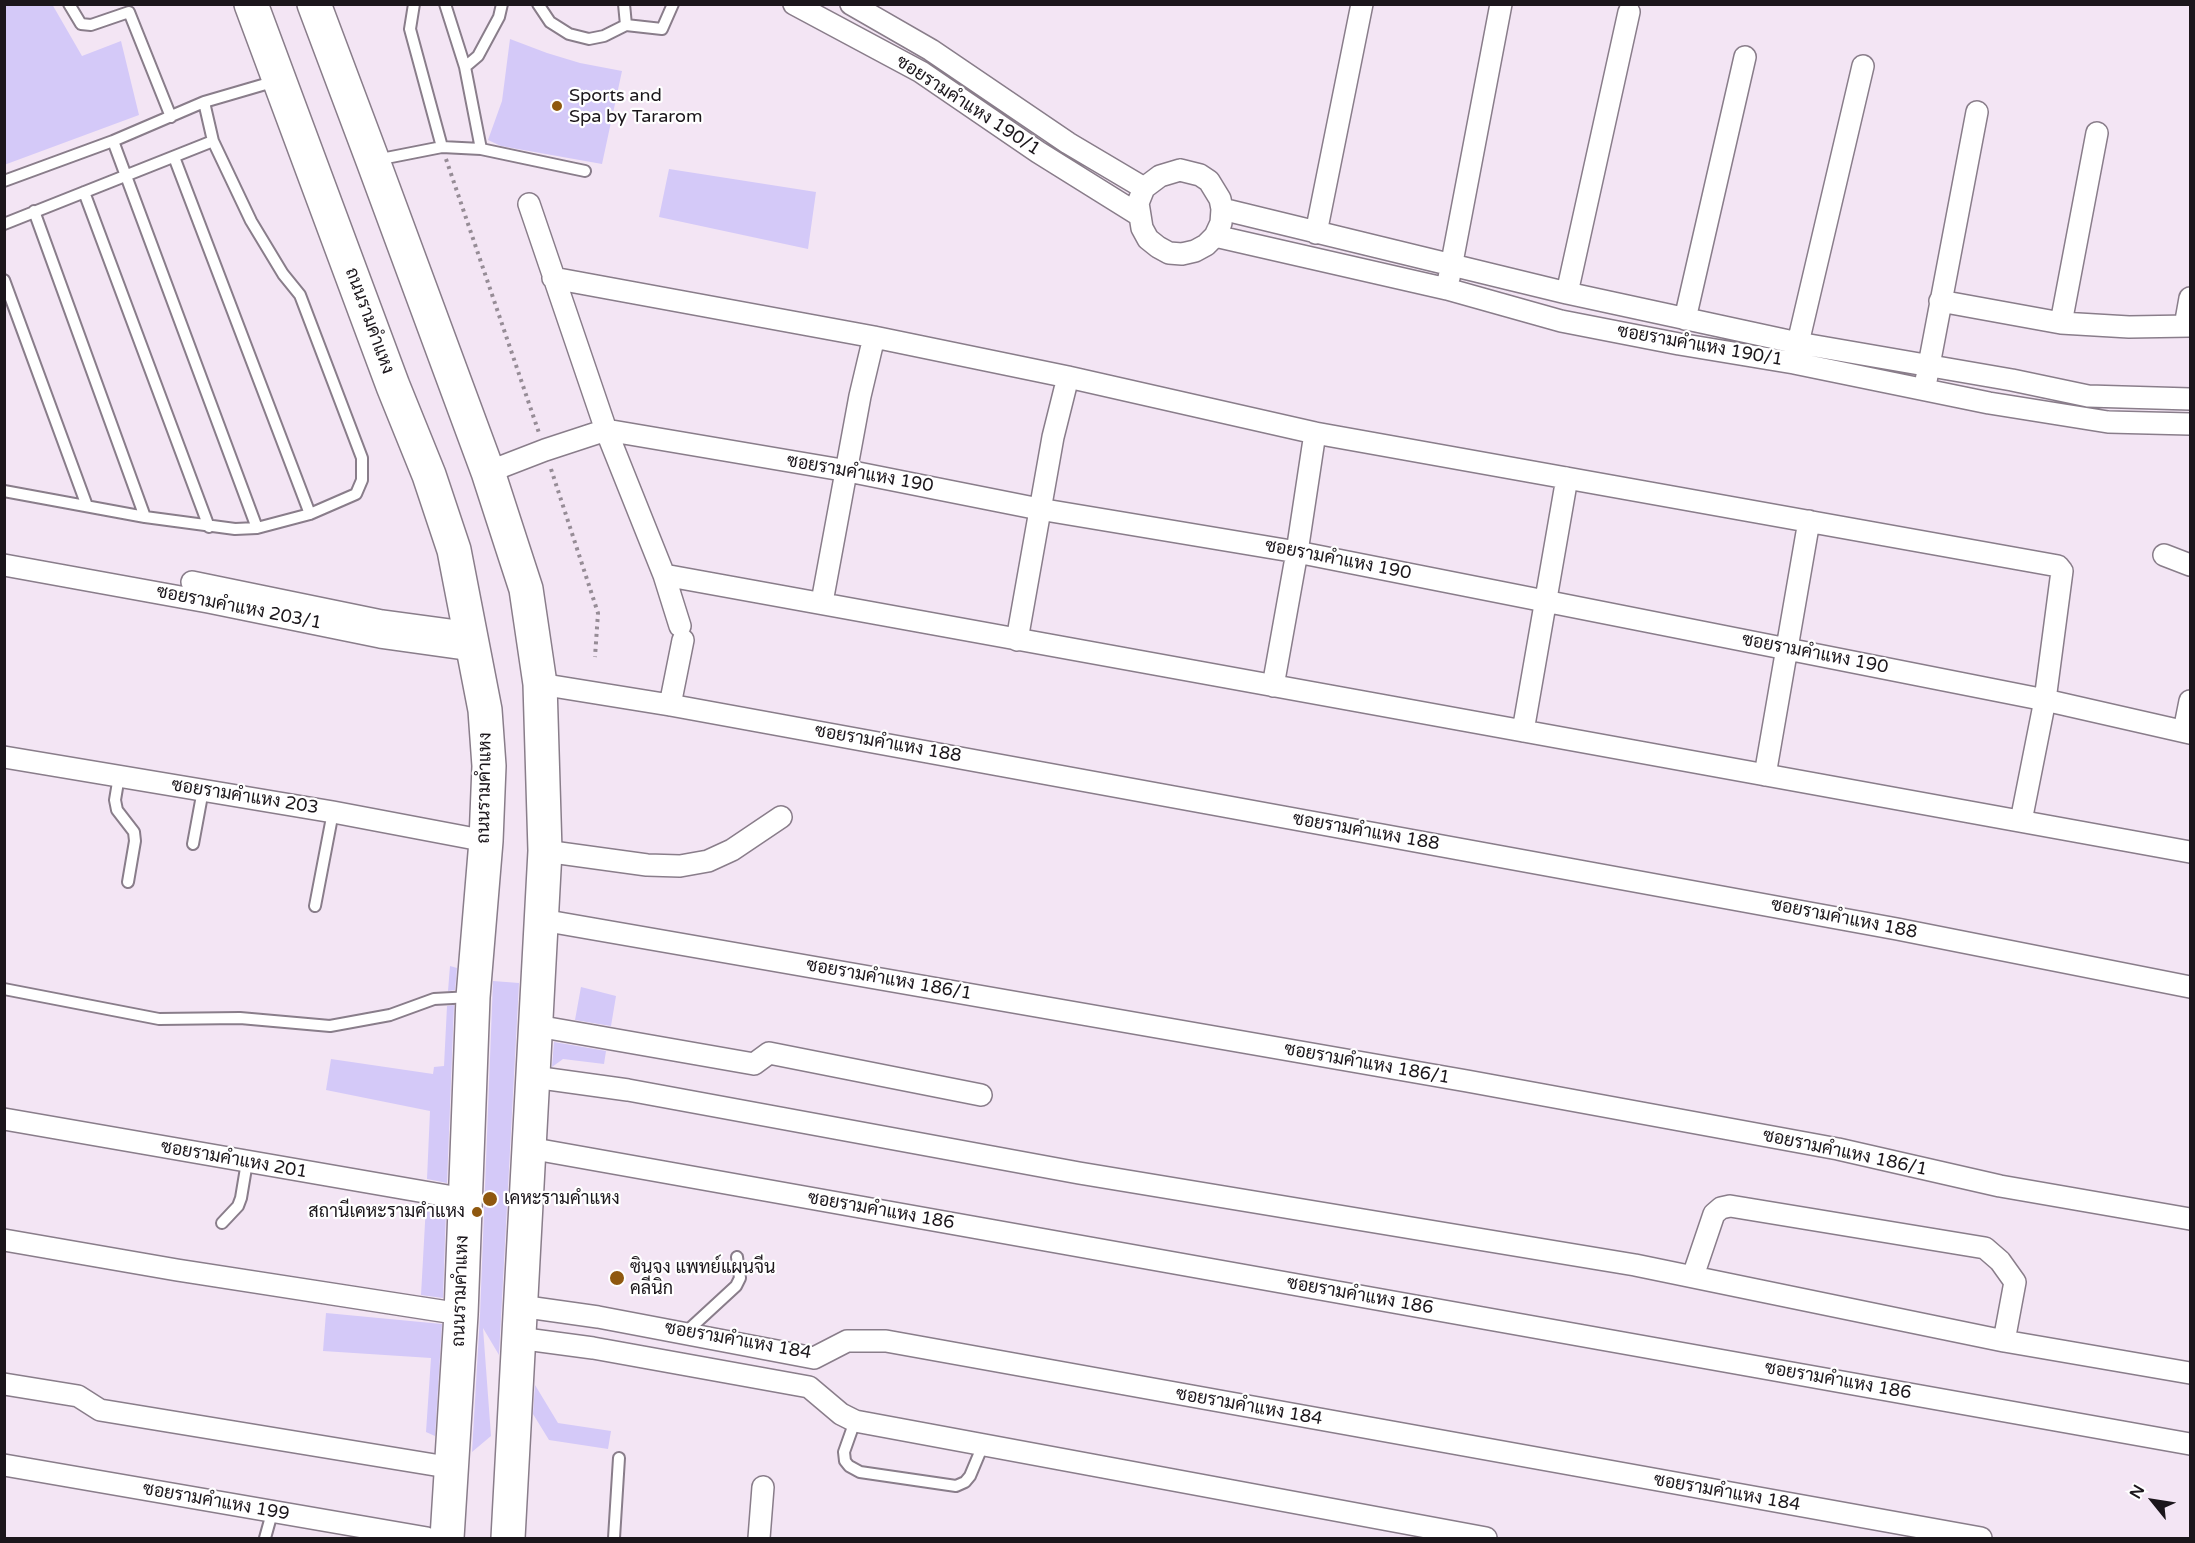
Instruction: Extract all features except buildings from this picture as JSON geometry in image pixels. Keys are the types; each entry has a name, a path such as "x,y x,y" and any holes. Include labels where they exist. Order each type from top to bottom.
{"main road":[{"name":"ถนนรามคำแหง","path":"250,4 393,386 429,475 454,550 485,710 489,766 486,841 473,997 461,1314 447,1539"},
{"path":"314,4 488,472 526,589 540,684 544,851 542,920 508,1539"}],"street":[{"name":"ซอยรามคำแหง 190/1","path":"794,4 921,72 1038,152 1139,215"},
{"name":"ซอยรามคำแหง 190/1","path":"851,4 931,50 1068,143 1144,188"},
{"path":"1316,233 1362,4"},
{"path":"1448,289 1501,4"},
{"path":"1567,293 1629,12"},
{"path":"1685,319 1745,57"},
{"path":"1798,343 1863,66"},
{"path":"984,114 997,94"},
{"path":"1924,390 1977,112"},
{"path":"2061,323 2097,133"},
{"path":"1169,172 1190,172 1209,181 1220,199 1222,209 1221,223 1215,236 1206,245 1182,254 1169,253 1158,247 1148,239 1142,228 1138,203 1144,188 1169,172"},
{"path":"529,204 606,430 664,575 682,633 670,705"},
{"name":"ซอยรามคำแหง 190/1","path":"1222,209 1567,293 1798,343 2012,380 2088,396 2190,399"},
{"name":"ซอยรามคำแหง 190/1","path":"1215,236 1448,289 1561,321 1679,344 1794,363 1989,403 2108,422 2190,424"},
{"path":"553,278 874,337 1315,434 1567,477 2061,568 2045,699 2021,821"},
{"path":"1940,301 2061,323 2129,327 2188,326 2190,298"},
{"path":"822,602 848,471 860,396 874,337"},
{"path":"1017,640 1053,437 1068,378"},
{"name":"ซอยรามคำแหง 190","path":"488,472 606,430 848,471 1039,509 1297,552 2045,699 2187,732"},
{"path":"1273,686 1315,434"},
{"path":"1523,731 1567,477"},
{"path":"1765,775 1789,649 1809,521"},
{"path":"2164,555 2190,565"},
{"name":"ซอยรามคำแหง 203/1","path":"4,565 208,602 472,642"},
{"path":"664,575 2190,852"},
{"name":"ซอยรามคำแหง 203/1","path":"192,582 381,629"},
{"name":"ซอยรามคำแหง 188","path":"540,684 670,705 1897,928 2190,987"},
{"path":"2187,732 2190,701"},
{"name":"ซอยรามคำแหง 203","path":"4,757 333,812 486,841"},
{"path":"544,851 647,865 680,866 708,861 724,854 781,817"},
{"name":"ซอยรามคำแหง 186/1","path":"542,920 1467,1081 1838,1149 2000,1186 2190,1219"},
{"path":"537,1026 754,1064 769,1053 981,1095"},
{"path":"534,1077 627,1090 1079,1173 1693,1276 2004,1341 2190,1373"},
{"name":"ซอยรามคำแหง 201","path":"4,1119 465,1198"},
{"name":"ซอยรามคำแหง 186","path":"529,1148 2190,1444"},
{"path":"1693,1276 1714,1214 1721,1208 1730,1206 1985,1248 2000,1261 2015,1282 2004,1341"},
{"path":"4,1240 189,1272 461,1314"},
{"name":"ซอยรามคำแหง 184","path":"520,1306 680,1332 814,1358 847,1341 886,1341 1981,1539"},
{"path":"670,1362 680,1332"},
{"name":"ซอยรามคำแหง 184","path":"518,1338 593,1348 809,1387 841,1414 855,1421 1486,1539"},
{"path":"809,1387 814,1358"},
{"path":"4,1384 78,1396 100,1410 453,1468"},
{"name":"ซอยรามคำแหง 199","path":"4,1465 427,1539"},
{"path":"759,1539 763,1487"}],"lane":[{"path":"69,4 81,24 91,25 129,12 171,117"},
{"path":"414,4 410,29 442,147"},
{"path":"445,4 465,67 481,149"},
{"path":"465,67 478,56 499,16 502,4"},
{"path":"538,4 550,22 569,34 589,39 604,36 626,25 662,29 674,4"},
{"path":"624,4 626,25"},
{"path":"4,181 113,141 204,102 280,81"},
{"path":"4,491 209,527 257,528 310,514 356,494 363,480 362,458 300,295 283,274 251,221 213,141 204,102"},
{"path":"113,141 257,528"},
{"path":"4,224 213,141"},
{"path":"374,161 442,147 481,149 585,171"},
{"path":"174,157 310,514"},
{"path":"84,192 209,527"},
{"path":"34,212 145,517"},
{"path":"4,280 87,506"},
{"path":"118,776 117,810 134,832 135,841 128,882"},
{"path":"193,844 203,790"},
{"path":"315,906 333,812"},
{"path":"4,989 159,1019 240,1018 330,1026 390,1016 434,999 473,997"},
{"path":"222,1223 238,1206 247,1162"},
{"path":"680,1332 736,1286 740,1278 737,1257"},
{"path":"855,1421 844,1452 845,1461 849,1466 860,1472 956,1486 965,1482 970,1476 983,1445"},
{"path":"614,1539 619,1458"},
{"path":"265,1539 272,1512"}],"path":[{"path":"442,147 598,613 595,657"}],"place":[{"name":"Sports and Spa by Tararom","path":"557,106"},
{"name":"เคหะรามคำแหง","path":"490,1199"},
{"name":"สถานีเคหะรามคำแหง","path":"477,1212"},
{"name":"ซินจง แพทย์แผนจีน คลีนิก","path":"617,1278"}]}
